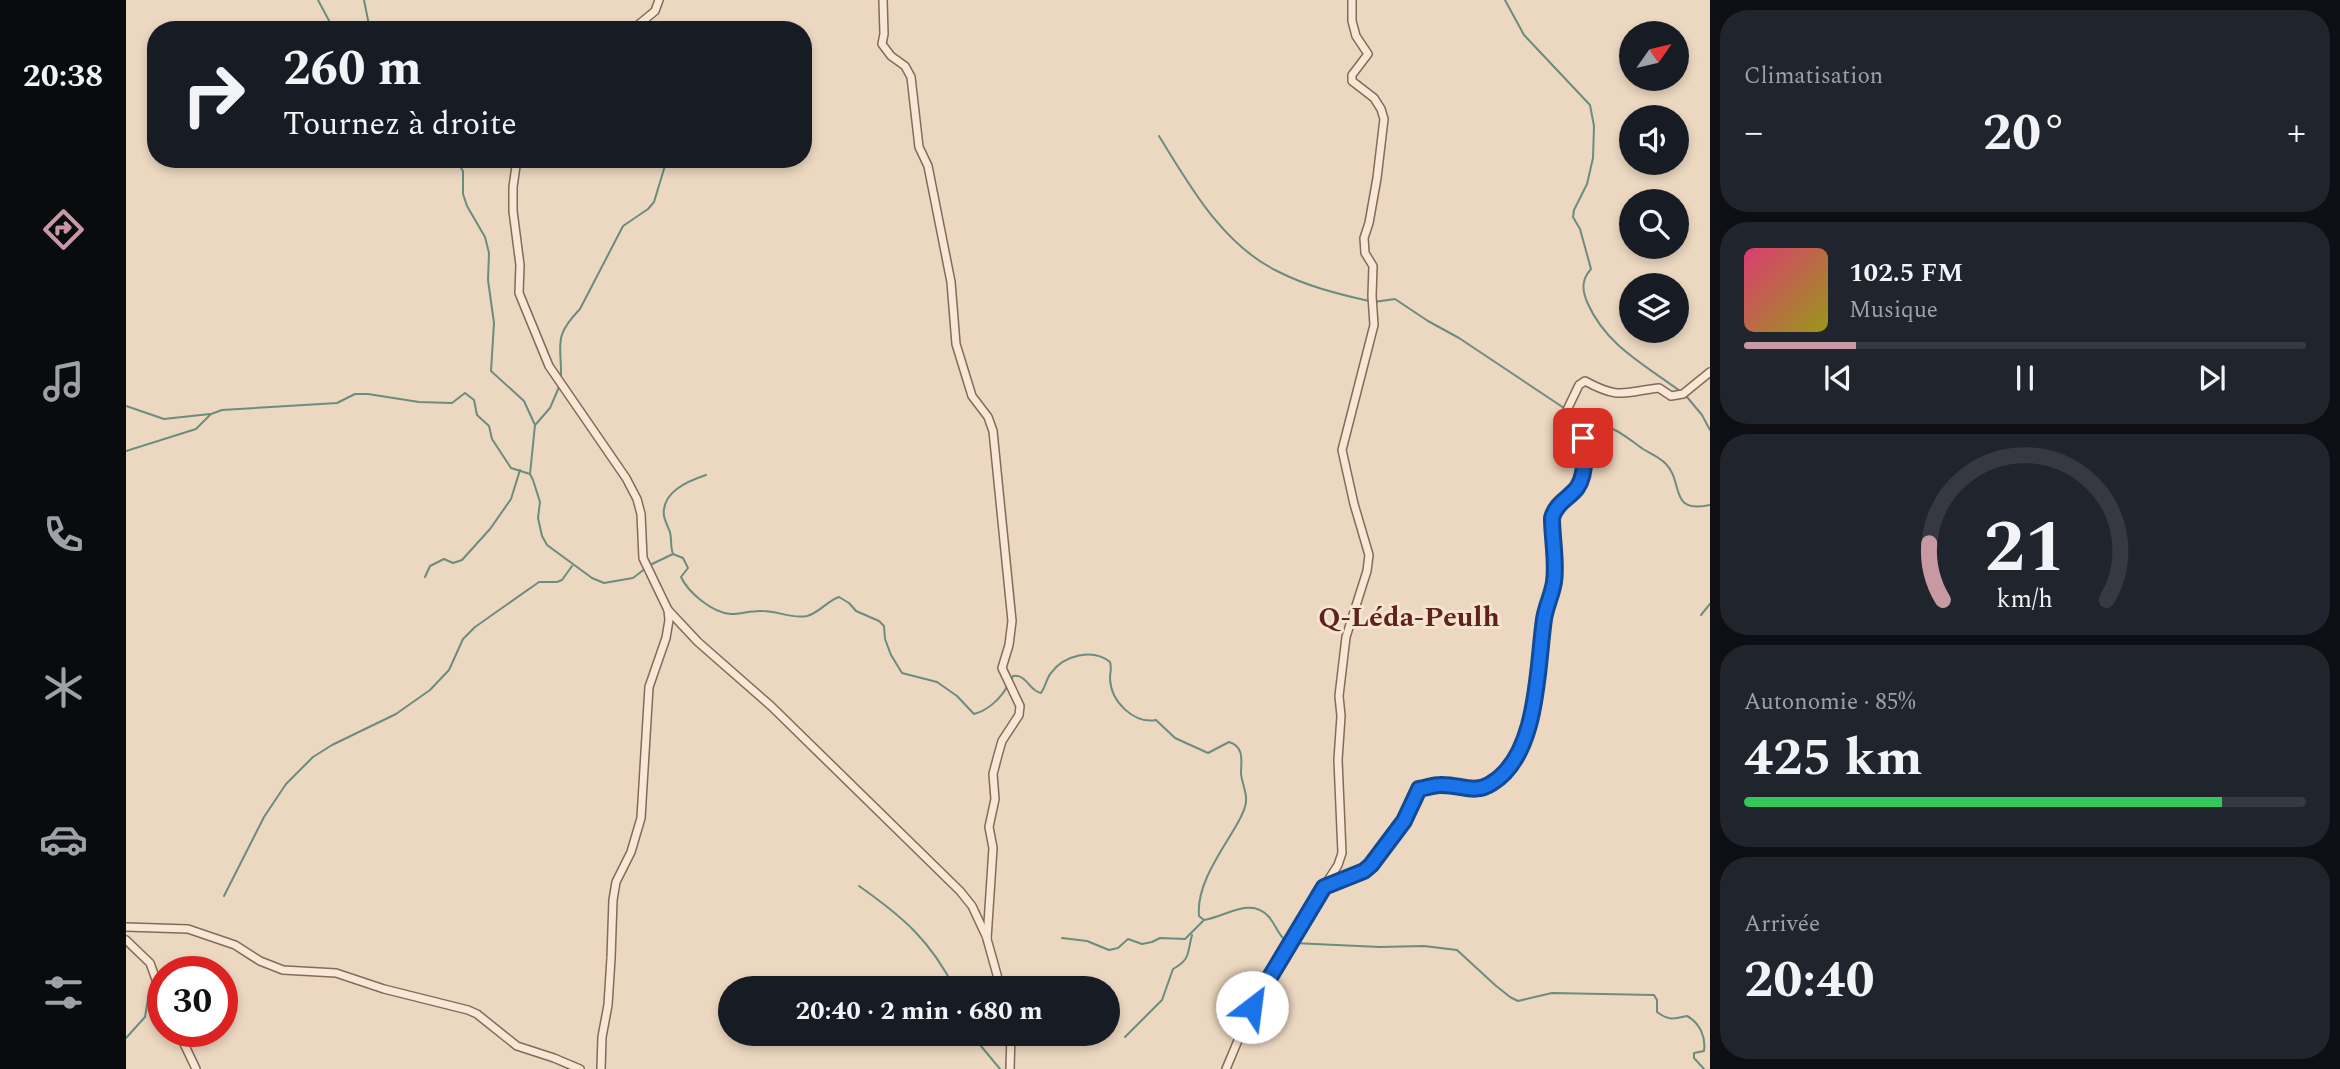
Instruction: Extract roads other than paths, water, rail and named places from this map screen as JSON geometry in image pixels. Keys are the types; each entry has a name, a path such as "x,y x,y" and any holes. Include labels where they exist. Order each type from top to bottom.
{"street":[{"path":"643,21 655,11 659,0"},
{"path":"883,0 882,44 891,56 905,66 911,77 919,147 928,166 951,282 956,344 972,396 988,417 993,431 1004,526 1012,621 1002,668 1020,706 1019,715 1002,741 993,774 995,799 989,827 993,848 987,939"},
{"path":"1227,1069 1252,1007 1338,865 1342,853 1338,761 1341,716 1339,695 1346,637 1367,571 1369,555 1342,450 1374,325 1373,265 1365,253 1364,238 1377,178 1384,119 1374,98 1352,81 1352,75 1367,54 1356,36 1352,21 1352,0"},
{"path":"516,168 513,211 520,265 519,293 549,366 626,478 637,499 641,514 643,558 668,610 698,642 771,706 960,891 972,906 987,939 997,976"},
{"path":"1324,887 1364,871 1371,865 1404,821 1419,789 1440,785 1481,789 1505,772 1522,748 1531,715 1545,614 1554,582 1552,518 1555,508 1576,489 1581,480 1583,438 1567,410 1579,385 1585,381 1605,392 1624,394 1658,388 1671,396 1683,394 1710,372"},
{"path":"601,1069 602,1037 608,1005 612,900 616,882 631,852 641,818 649,687 666,638 668,610"},
{"path":"126,927 188,929 234,944 260,961 283,970 336,973 384,989 468,1010 477,1014 517,1046 580,1069"},
{"path":"126,940 147,960"},
{"path":"1010,1069 1011,1046"},
{"path":"186,1047 196,1069"}],"waterway":[{"path":"318,0 329,21"},
{"path":"364,0 368,21"},
{"path":"1505,0 1524,35 1590,105 1594,126 1593,158 1587,184 1573,217 1580,229 1591,269 1585,277 1584,286 1588,304 1616,343 1680,391"},
{"path":"1159,136 1195,194 1240,246 1277,271 1299,281 1369,301"},
{"path":"461,168 463,194 485,237 489,253 488,280 494,323 491,371 524,401 535,425 530,474"},
{"path":"561,379 560,342 565,327 580,309 623,226 654,202 664,168"},
{"path":"1374,302 1395,299 1564,408"},
{"path":"536,424 550,408 559,387"},
{"path":"126,451 196,429 211,414 222,410 337,403 355,394 452,403 465,393 474,400 477,415 489,426 492,439 511,468 530,474 540,502 538,518 547,545 592,578 604,583 633,578 646,568"},
{"path":"1687,397 1710,430"},
{"path":"126,406 164,419 210,414"},
{"path":"1571,413 1616,431 1663,462 1675,479 1682,501 1688,505 1710,505"},
{"path":"425,577 430,566 444,559 453,563 462,560 490,529 511,499 520,470"},
{"path":"673,554 670,532 664,516 667,500 684,484 706,475"},
{"path":"650,565 673,554 683,558 688,568 681,577 689,589 709,606 724,613 769,611 807,616 839,597 856,611 884,626 891,655 902,673 937,682 957,696 974,714 994,703 1008,685"},
{"path":"224,896 264,817 286,784 313,757 396,714 430,690 449,670 463,639 475,627 539,582 562,580 572,566"},
{"path":"1701,615 1710,604"},
{"path":"1011,680 1013,676 1018,676 1041,693 1049,675 1063,662 1079,656 1095,655 1110,662 1111,688 1119,703 1132,715 1140,719 1156,720 1175,738 1208,753 1229,742 1238,747 1245,807 1205,881 1199,916 1204,920 1254,908 1269,917 1285,940"},
{"path":"859,886 914,931 948,976"},
{"path":"1062,938 1087,941 1109,950 1118,948 1128,939 1142,944 1160,938 1185,939 1203,921"},
{"path":"1125,1037 1162,1000 1173,969 1183,962 1187,955 1192,935"},
{"path":"1293,943 1424,946 1457,950 1495,985 1518,1001 1552,993 1654,995 1657,1012 1672,1018 1687,1016 1699,1026 1704,1051 1694,1053 1694,1058 1704,1069"},
{"path":"126,1038 145,1017 147,1005"},
{"path":"981,1046 1000,1069"}],"district":[{"name":"Q-Léda-Peulh","path":"1409,616"}]}
